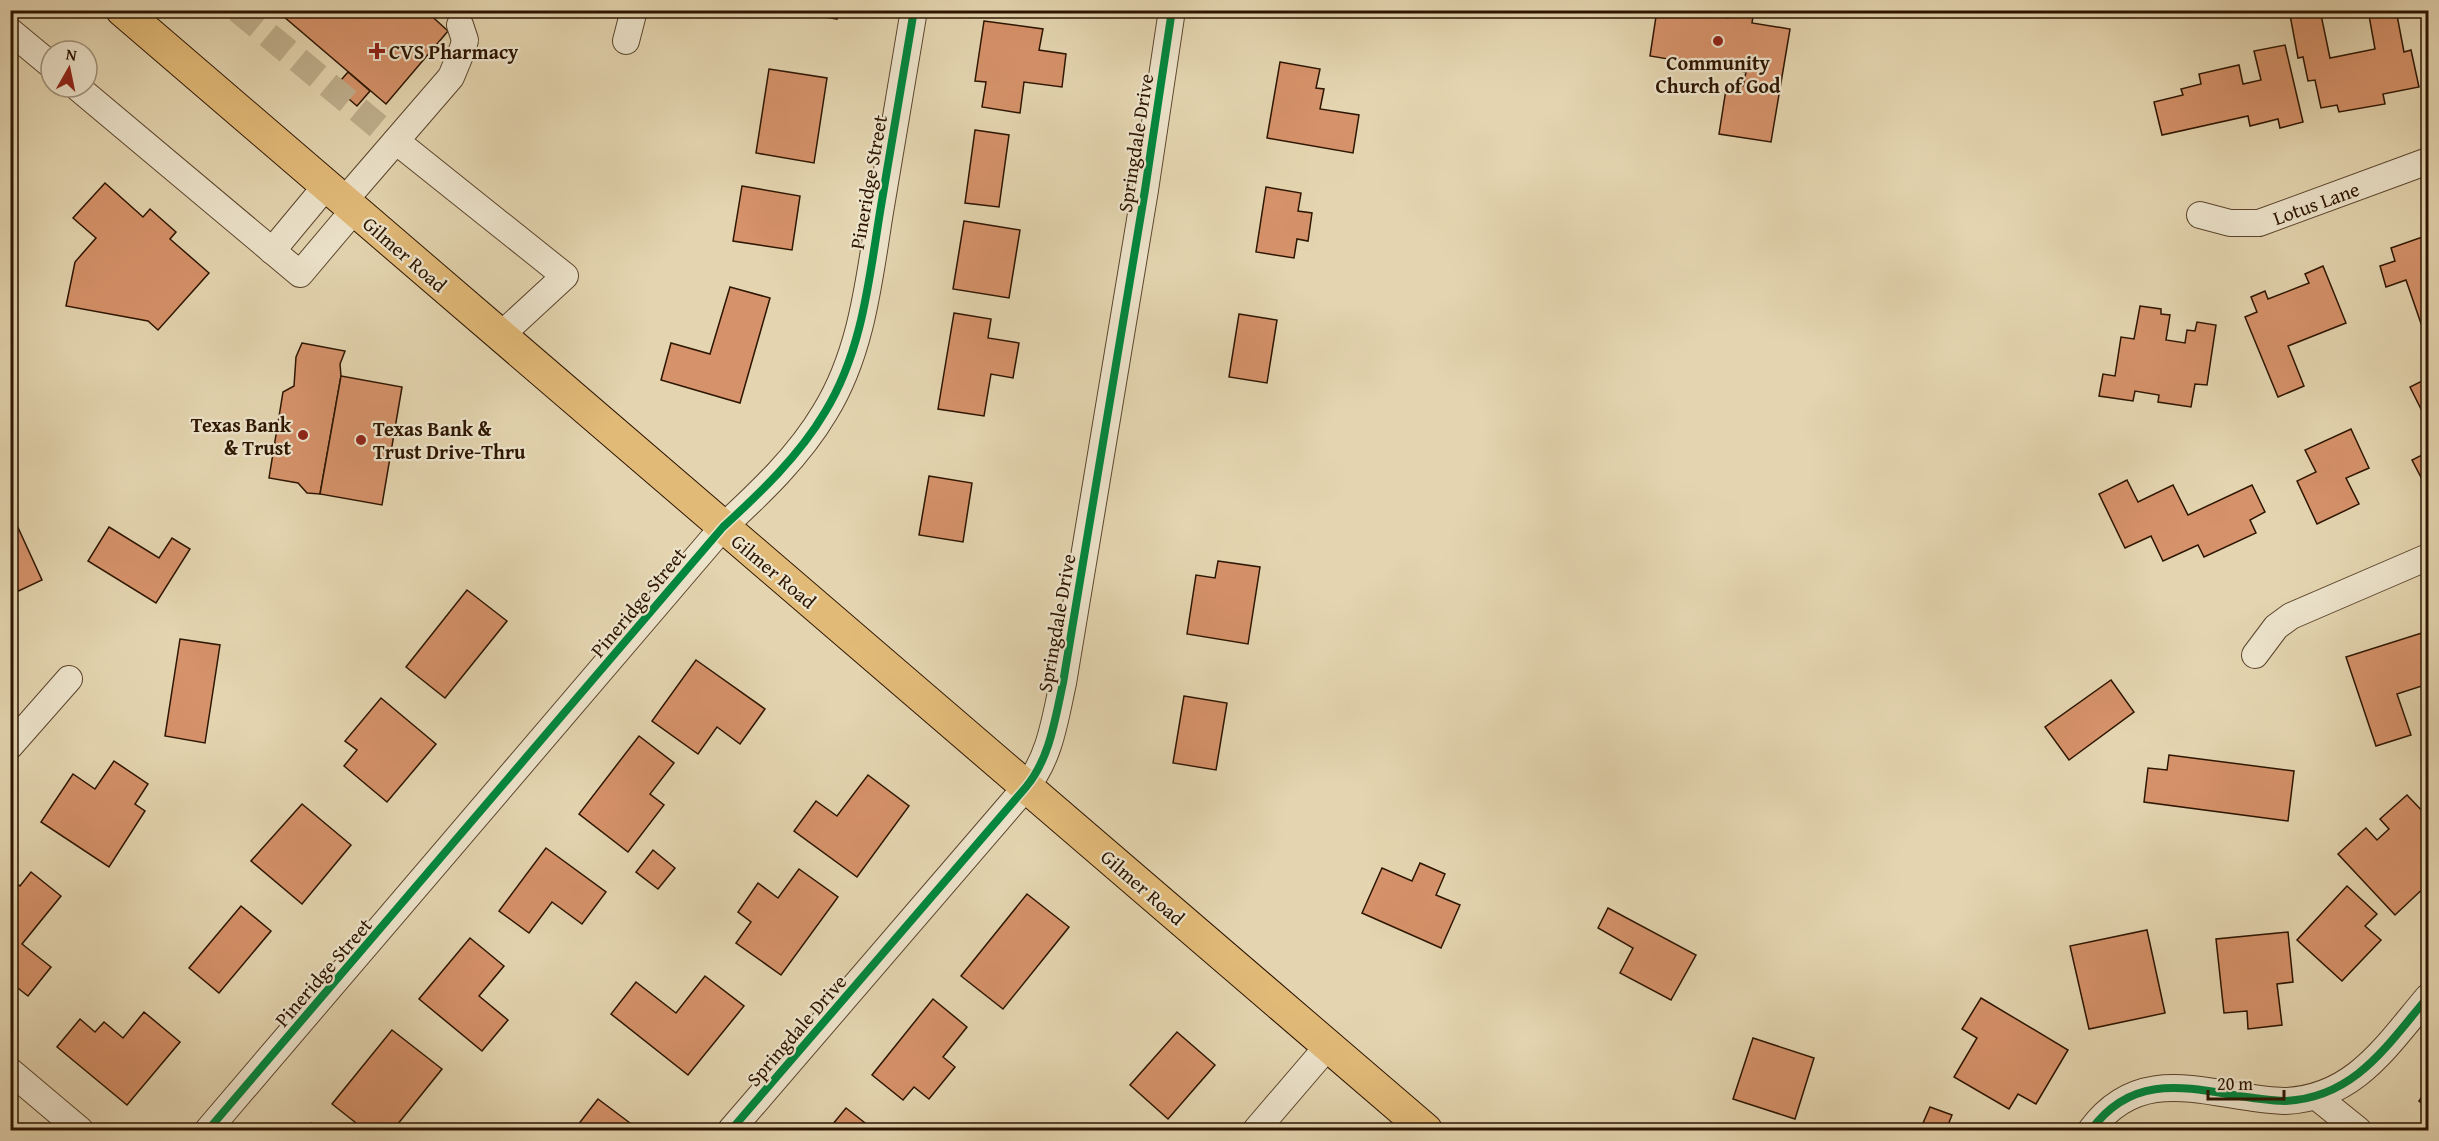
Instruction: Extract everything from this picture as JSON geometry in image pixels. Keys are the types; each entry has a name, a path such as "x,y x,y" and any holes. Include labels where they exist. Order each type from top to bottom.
{"main road":[{"name":"Gilmer Road","path":"122,10 1426,1131"}],"street":[{"path":"626,41 634,10"},
{"name":"Pineridge Street","path":"208,1131 723,527 763,490 816,428 833,398 857,337 914,10"},
{"name":"Springdale Drive","path":"731,1131 1035,777 1046,753 1062,683 1145,190 1172,10"},
{"path":"272,250 342,199 396,141 457,67 465,40 460,25"},
{"path":"10,31 39,55"},
{"path":"91,99 300,274 342,199"},
{"path":"396,141 565,276 500,336"},
{"name":"Lotus Lane","path":"2200,215 2230,223 2259,223 2428,161"},
{"path":"2255,655 2276,627 2291,616 2428,557"},
{"path":"10,746 69,679"},
{"path":"2091,1131 2115,1105 2154,1088 2178,1088 2267,1101 2301,1101 2317,1098 2344,1084 2369,1066 2428,997"},
{"path":"1256,1131 1328,1046"},
{"path":"10,1071 80,1131"},
{"path":"2317,1098 2358,1131"}],"building":[{"name":"CVS Pharmacy","path":"276,10 425,10 448,31 386,104"},
{"path":"787,10 838,10 837,19"},
{"path":"1657,10 1681,10 1728,18 1729,10 1754,10 1752,23 1790,29 1771,142 1719,134 1727,83 1743,86 1746,72 1650,56"},
{"path":"2320,10 2330,58 2375,49 2368,10 2396,10 2404,52 2411,50 2419,87 2383,94 2385,104 2339,112 2337,105 2321,108 2315,80 2308,81 2303,57 2298,58 2290,15"},
{"path":"984,21 1043,29 1039,50 1066,54 1062,87 1024,82 1020,113 982,107 986,82 975,81"},
{"path":"2285,45 2303,122 2280,128 2278,119 2250,126 2248,116 2162,135 2154,102 2183,95 2181,89 2201,84 2199,74 2239,65 2243,84 2261,80 2254,51"},
{"path":"1280,62 1320,69 1316,88 1324,89 1320,109 1359,115 1353,153 1267,138"},
{"path":"769,69 827,78 814,163 756,153"},
{"path":"348,72 370,91 357,106 335,87"},
{"path":"975,130 1009,135 999,207 965,203"},
{"path":"105,183 143,217 150,209 176,232 170,239 209,273 158,330 148,321 66,306 75,262 96,238 73,218"},
{"path":"742,186 800,196 792,250 733,241"},
{"path":"1266,187 1301,193 1298,211 1312,213 1308,241 1297,239 1294,258 1256,252"},
{"path":"964,221 1020,230 1009,298 953,289"},
{"path":"2428,235 2427,341 2406,280 2386,287 2380,266 2395,261 2391,248"},
{"path":"2323,266 2346,323 2288,346 2304,386 2278,397 2245,317 2257,312 2251,297 2265,291 2268,299 2309,283 2305,274"},
{"path":"730,287 770,298 740,403 661,380 671,343 710,354"},
{"path":"2140,306 2161,309 2161,314 2170,315 2166,340 2185,343 2187,330 2195,331 2197,322 2216,325 2207,385 2195,384 2191,407 2158,402 2159,395 2135,391 2133,401 2099,396 2103,374 2115,376 2121,337 2134,339"},
{"path":"954,313 991,319 988,338 1019,343 1013,378 991,374 984,416 938,409"},
{"path":"1239,314 1277,320 1267,383 1229,377"},
{"name":"Texas Bank & Trust","path":"302,343 345,351 340,364 341,376 320,494 307,493 298,483 269,478 283,392 294,386 296,357"},
{"name":"Texas Bank & Trust Drive-Thru","path":"341,376 402,387 382,505 320,494"},
{"path":"2428,378 2428,420 2427,421 2410,387"},
{"path":"2351,429 2369,468 2346,478 2359,504 2317,524 2297,481 2316,472 2305,450"},
{"path":"2428,452 2428,481 2424,483 2412,460"},
{"path":"929,476 972,483 963,542 919,535"},
{"path":"2127,480 2138,502 2173,485 2188,515 2252,485 2265,512 2250,520 2256,533 2204,557 2198,545 2163,561 2151,536 2125,548 2099,494"},
{"path":"15,521 42,580 10,595 10,523"},
{"path":"109,527 159,558 172,538 190,549 156,603 88,561"},
{"path":"1218,561 1260,567 1248,644 1187,634 1196,575 1215,578"},
{"path":"467,590 507,621 445,698 406,667"},
{"path":"2428,631 2428,684 2397,694 2411,735 2376,746 2346,657"},
{"path":"180,639 220,645 205,743 165,736"},
{"path":"696,660 765,709 740,744 717,727 698,754 652,721"},
{"path":"2111,680 2134,712 2069,760 2045,727"},
{"path":"1184,696 1227,703 1216,770 1173,763"},
{"path":"381,698 436,744 387,802 344,766 357,750 345,741"},
{"path":"639,736 674,763 650,794 664,805 628,852 579,814"},
{"path":"2169,755 2294,771 2288,821 2144,802 2148,768 2167,770"},
{"path":"114,761 148,784 135,804 145,811 109,867 41,822 73,774 95,789"},
{"path":"868,775 909,806 857,877 794,831 816,801 837,816"},
{"path":"2407,795 2428,817 2428,884 2395,915 2338,854 2366,828 2377,840 2389,829 2380,819"},
{"path":"302,804 351,845 302,904 251,861"},
{"path":"546,848 606,892 582,924 552,902 529,933 499,911"},
{"path":"653,850 675,868 658,889 636,872"},
{"path":"1420,863 1445,874 1436,895 1460,905 1441,948 1362,913 1382,868 1412,881"},
{"path":"799,869 838,897 781,975 736,943 751,922 738,912 758,883 778,898"},
{"path":"31,872 61,896 22,944 51,967 28,996 10,982 10,878 20,886"},
{"path":"2347,886 2377,914 2365,926 2381,940 2342,981 2297,940"},
{"path":"1027,894 1069,927 1003,1009 961,976"},
{"path":"241,906 271,931 219,993 189,968"},
{"path":"1608,908 1696,955 1671,1000 1620,973 1633,948 1598,928"},
{"path":"2147,930 2165,1013 2089,1029 2070,946"},
{"path":"2288,932 2293,982 2277,984 2282,1025 2248,1029 2247,1011 2224,1013 2216,939"},
{"path":"470,938 504,966 479,996 508,1020 482,1051 419,999"},
{"path":"705,976 744,1006 688,1075 611,1014 636,982 676,1013"},
{"path":"1981,998 2068,1050 2036,1104 2018,1094 2009,1109 1954,1077 1977,1038 1962,1029"},
{"path":"933,999 967,1027 943,1057 955,1067 929,1099 914,1087 903,1100 872,1075"},
{"path":"144,1012 180,1042 127,1105 57,1047 80,1019 95,1032 104,1022 123,1038"},
{"path":"392,1030 442,1069 393,1130 365,1130 332,1104"},
{"path":"1177,1032 1215,1065 1168,1119 1130,1085"},
{"path":"1753,1038 1814,1058 1795,1119 1733,1099"},
{"path":"2428,1088 2428,1108 2419,1101"},
{"path":"598,1099 638,1129 574,1130"},
{"path":"1930,1107 1952,1115 1946,1130 1920,1130"},
{"path":"846,1108 874,1130 828,1130"},
{"path":"311,1123 320,1130 304,1130"}],"tunnel":[{"path":"238,10 396,141"}],"cycle path":[{"path":"208,1130 723,527 765,487 815,428 838,389 848,365 862,315 914,10"},
{"path":"731,1130 1026,787 1041,764 1054,724 1063,683 1145,190 1172,10"},
{"path":"2091,1130 2111,1108 2133,1095 2156,1089 2180,1088 2285,1101 2310,1098 2331,1090 2367,1066 2428,997"}],"place":[{"name":"Community Church of God","path":"1718,41"},
{"name":"CVS Pharmacy","path":"377,51"},
{"name":"Texas Bank & Trust","path":"303,435"},
{"name":"Texas Bank & Trust Drive-Thru","path":"361,440"}]}
